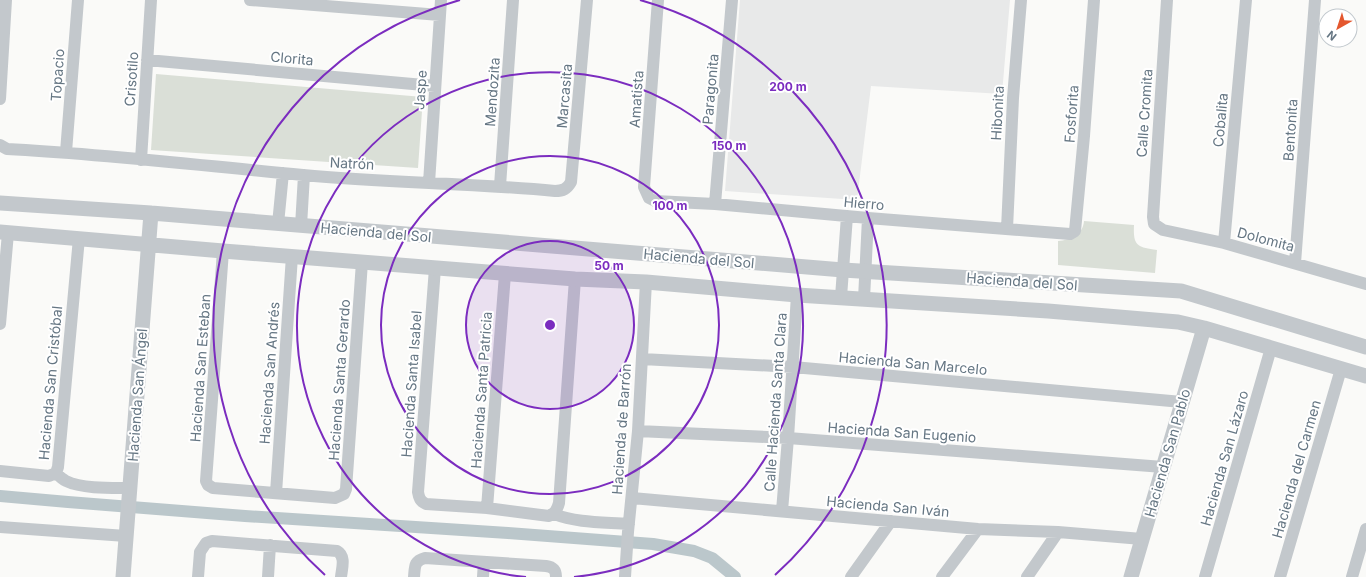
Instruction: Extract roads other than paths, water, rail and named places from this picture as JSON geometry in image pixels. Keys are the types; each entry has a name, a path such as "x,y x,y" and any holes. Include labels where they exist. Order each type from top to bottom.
{"street":[{"path":"0,99 6,0"},
{"name":"Topacio","path":"66,152 78,0"},
{"name":"Crisotilo","path":"141,160 151,0"},
{"path":"250,0 440,15"},
{"name":"Jaspe","path":"429,183 441,0"},
{"name":"Mendozita","path":"500,186 513,0"},
{"name":"Marcasita","path":"562,191 568,187 571,182 587,0"},
{"name":"Amatista","path":"648,198 644,187 658,0"},
{"name":"Paragonita","path":"715,204 732,0"},
{"name":"Hibonita","path":"1007,229 1013,98 1021,0"},
{"name":"Fosforita","path":"1075,231 1094,0"},
{"name":"Calle Cromita","path":"1157,227 1152,217 1167,0"},
{"name":"Cobalita","path":"1224,243 1246,0"},
{"name":"Bentonita","path":"1295,263 1315,0"},
{"name":"Clorita","path":"147,60 435,86"},
{"name":"Natrón","path":"1,146 7,149 66,152 304,175 562,191"},
{"path":"278,224 282,173"},
{"path":"301,226 304,175"},
{"name":"Hierro","path":"648,198 655,201 715,204 1070,234 1075,231"},
{"name":"Hacienda del Sol","path":"0,203 151,213 843,270 865,270 1181,291 1366,347"},
{"name":"Hacienda San Ángel","path":"123,577 151,213"},
{"path":"841,297 847,216"},
{"path":"864,299 868,218"},
{"name":"Dolomita","path":"1157,227 1163,230 1224,243 1366,284"},
{"path":"0,324 4,232"},
{"name":"Hacienda del Sol","path":"4,232 504,274 646,282 797,295 1048,311 1170,322 1204,328 1366,376"},
{"name":"Hacienda San Cristóbal","path":"0,471 49,476 56,473 59,459 79,238"},
{"name":"Hacienda San Esteban","path":"223,251 206,481 209,486 213,488 276,493"},
{"name":"Hacienda San Andrés","path":"276,493 292,256"},
{"name":"Hacienda Santa Gerardo","path":"276,493 335,498 344,494 346,489 362,262"},
{"name":"Hacienda Santa Isabel","path":"434,268 418,492 419,498 426,504 487,508"},
{"name":"Hacienda Santa Patricia","path":"487,508 504,274"},
{"path":"487,508 549,516 554,514 557,510 559,503 576,279"},
{"name":"Hacienda de Barrón","path":"625,577 628,528 638,431 646,282"},
{"name":"Calle Hacienda Santa Clara","path":"782,511 797,295"},
{"name":"Hacienda San Pablo","path":"1131,575 1204,328"},
{"name":"Hacienda San Lázaro","path":"1205,577 1271,348"},
{"name":"Hacienda San Marcelo","path":"642,359 793,367 1182,402"},
{"name":"Hacienda del Carmen","path":"1280,577 1341,369"},
{"name":"Hacienda San Eugenio","path":"638,431 788,438 1163,467"},
{"path":"56,473 65,481 73,484 130,493"},
{"name":"Hacienda San Iván","path":"632,498 978,529 1058,532 1142,539"},
{"path":"554,514 564,518 628,528"},
{"path":"851,577 891,521"},
{"path":"0,527 126,532"},
{"path":"942,577 978,529"},
{"path":"1352,577 1366,529"},
{"path":"1027,577 1058,532"},
{"path":"198,577 200,552 206,543 212,541 337,551 342,555 341,577"},
{"path":"268,577 270,545"},
{"path":"414,577 417,562 425,558 546,566 551,567 556,574"},
{"path":"483,577 484,562"}],"waterway":[{"path":"0,496 245,516 653,544 694,551 712,558 735,577"}]}
